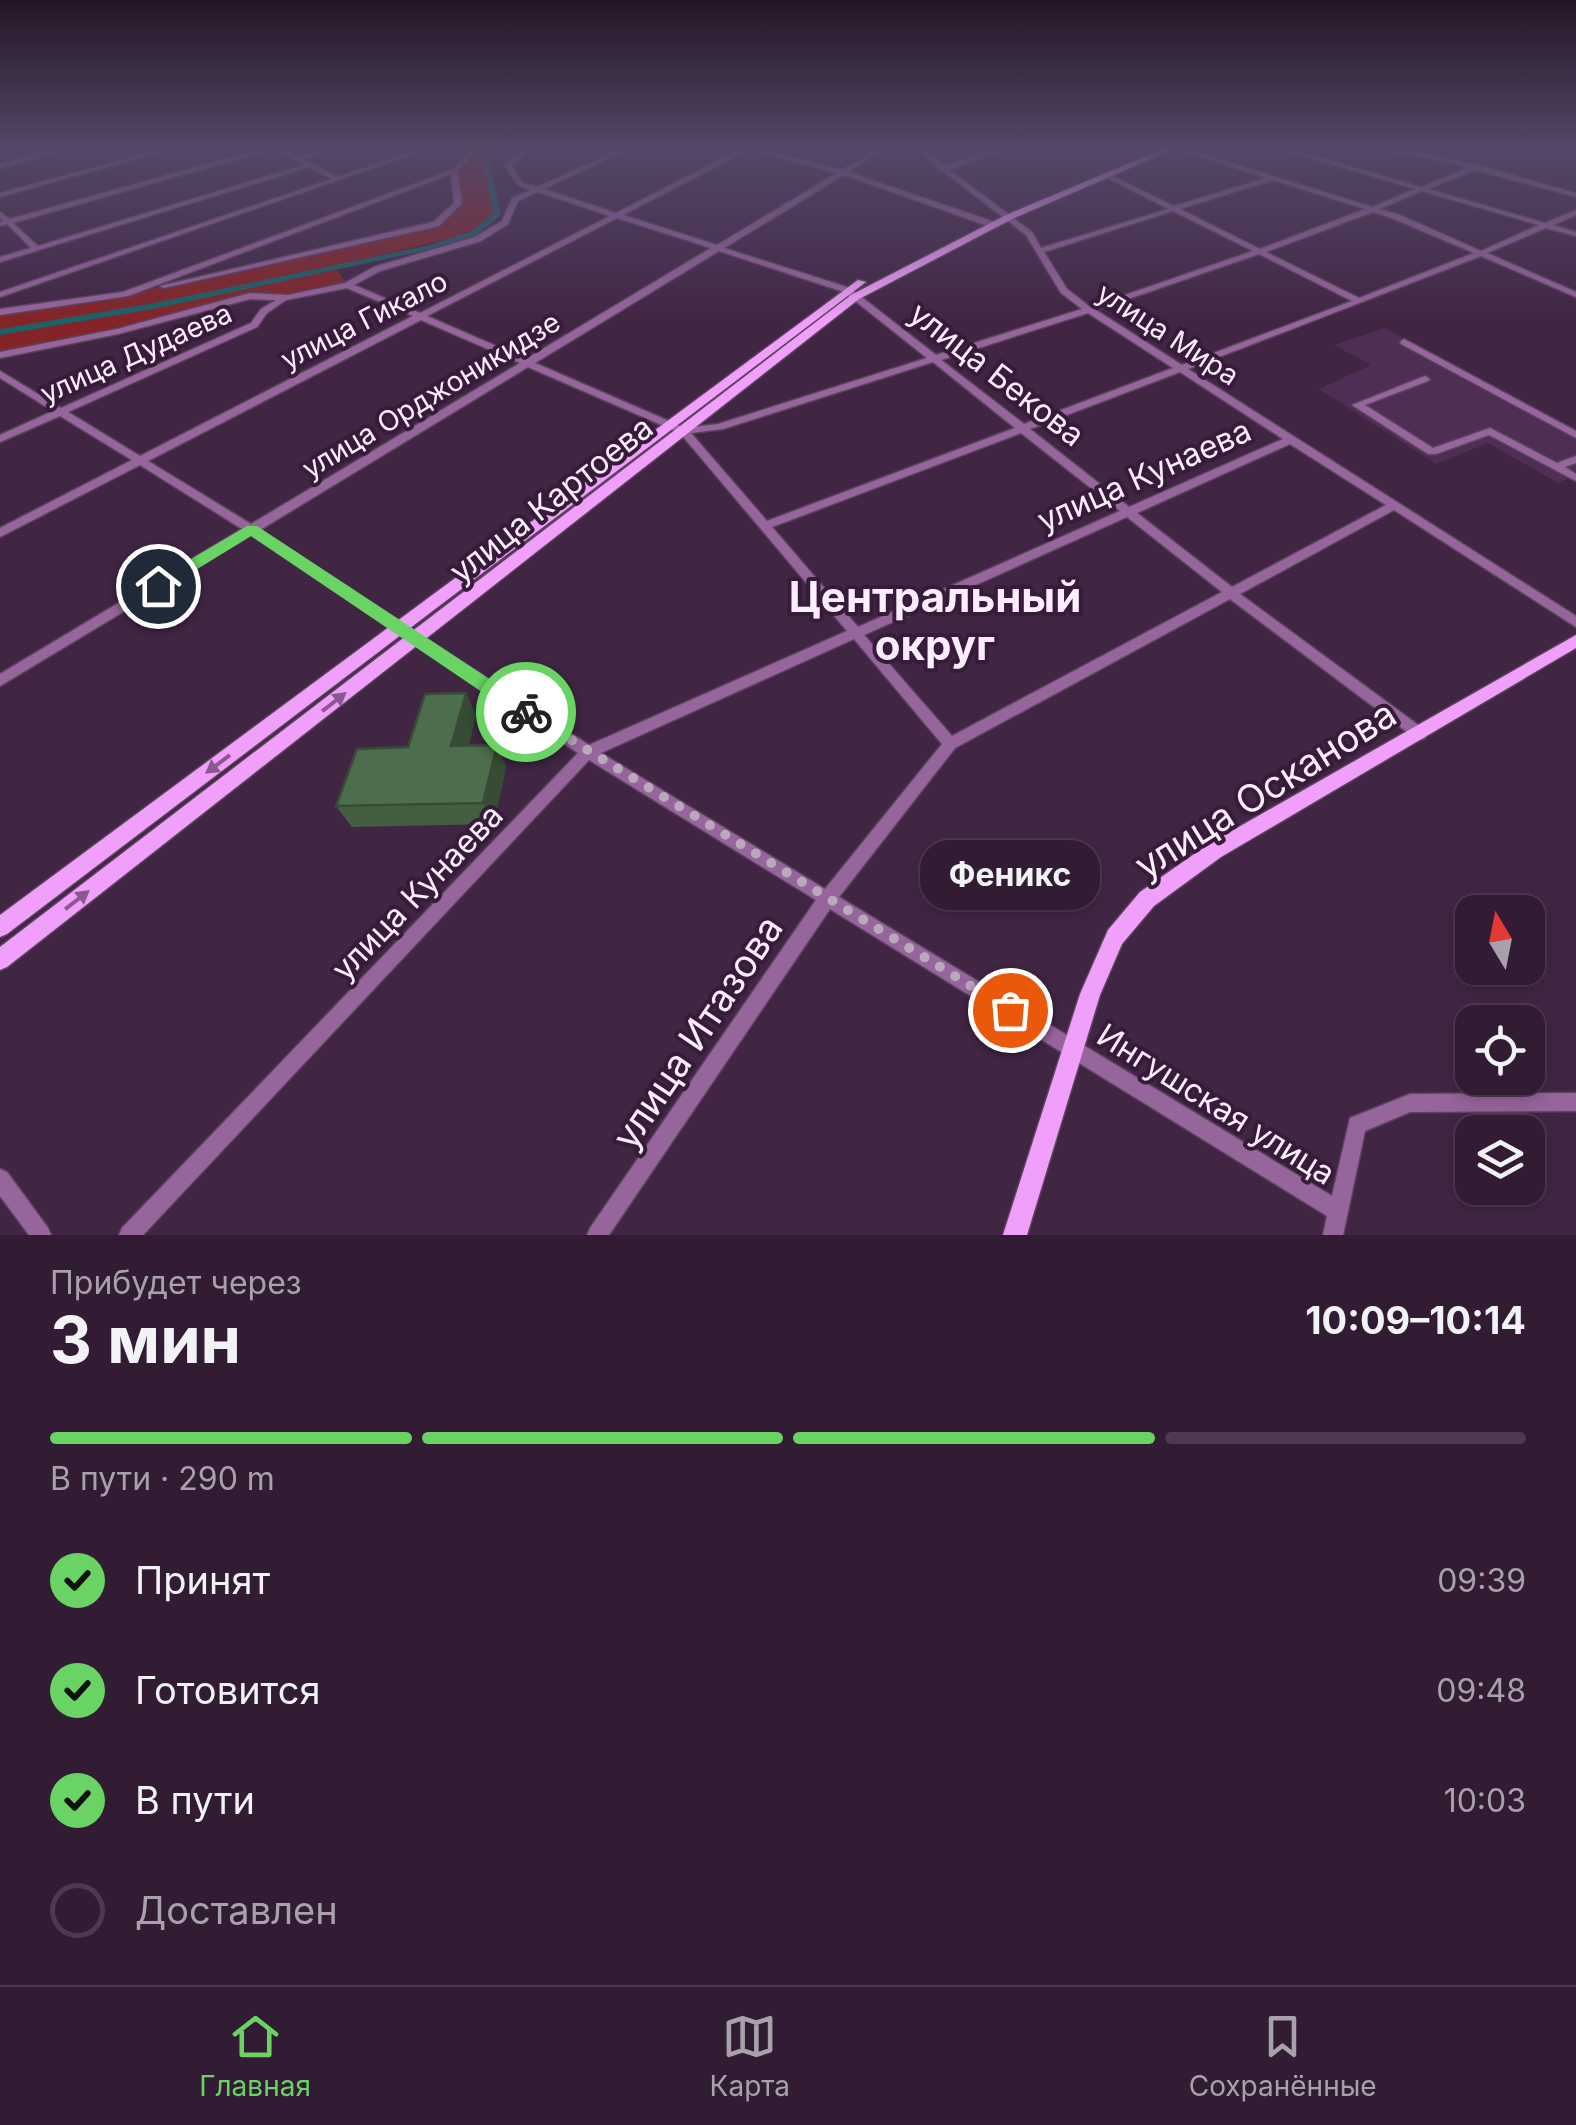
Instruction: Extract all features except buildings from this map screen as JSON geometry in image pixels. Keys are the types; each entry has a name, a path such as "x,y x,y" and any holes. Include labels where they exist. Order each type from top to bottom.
{"main road":[{"name":"улица Картоева","path":"0,927 665,425 851,293 1029,205"},
{"name":"улица Картоева","path":"1006,215 1033,205"},
{"name":"улица Картоева","path":"0,960 684,432 851,293"},
{"name":"улица Осканова","path":"1015,1235 1071,1047 1114,937 1146,898 1214,851 1572,648"}],"street":[{"path":"4,223 69,205"},
{"path":"0,260 183,205"},
{"path":"0,295 261,205"},
{"path":"125,294 364,205"},
{"path":"0,312 125,294 293,260 436,224 456,205"},
{"path":"0,355 250,296 283,299 348,285 377,269 478,239 505,222 513,205"},
{"name":"улица Бекова","path":"589,205 851,293 1231,593 1420,734"},
{"name":"улица Гикало","path":"0,534 637,205"},
{"name":"улица Орджоникидзе","path":"0,681 789,205"},
{"path":"933,205 987,224"},
{"name":"улица Мира","path":"991,205 1006,215 1038,251 1064,291 1086,308 1576,622"},
{"path":"1167,205 1356,300"},
{"path":"1038,251 1185,205"},
{"path":"1358,205 1576,294"},
{"path":"348,285 684,432 719,427 1388,205"},
{"path":"1478,205 1576,234"},
{"path":"765,526 1576,212"},
{"path":"0,214 4,223 37,249"},
{"name":"улица Дудаева","path":"0,440 254,324 264,310 283,299"},
{"path":"1404,342 1576,435"},
{"path":"1454,369 1428,382 1357,404 1432,452 1490,431 1576,478"},
{"name":"Ингушская улица","path":"0,374 252,530 588,752 1336,1210"},
{"path":"1470,391 1484,386"},
{"path":"684,432 950,744"},
{"name":"улица Кунаева","path":"129,1235 588,752 1290,440"},
{"path":"1556,467 1576,459"},
{"name":"улица Итазова","path":"598,1235 826,900 950,744 1393,506"},
{"path":"1334,1235 1336,1210 1357,1125 1410,1103 1576,1102"},
{"path":"0,1178 41,1235"}],"shaded area":[{"path":"456,205 498,205 490,223 474,233 334,266 348,285 288,298 250,296 0,355 0,312 125,294 293,260 436,224"},
{"path":"1385,328 1576,432 1576,475 1558,483 1488,443 1436,464 1319,389 1371,365 1334,345"}],"waterway":[{"path":"0,332 154,306 432,247 474,233 497,215 495,205"}],"way so far":[{"path":"526,712 1010,1010"}],"place":[{"name":"Феникс","path":"1010,1010"}],"district":[{"name":"Центральный округ","path":"935,620"}],"route":[{"path":"158,586 252,530 526,712"}]}
